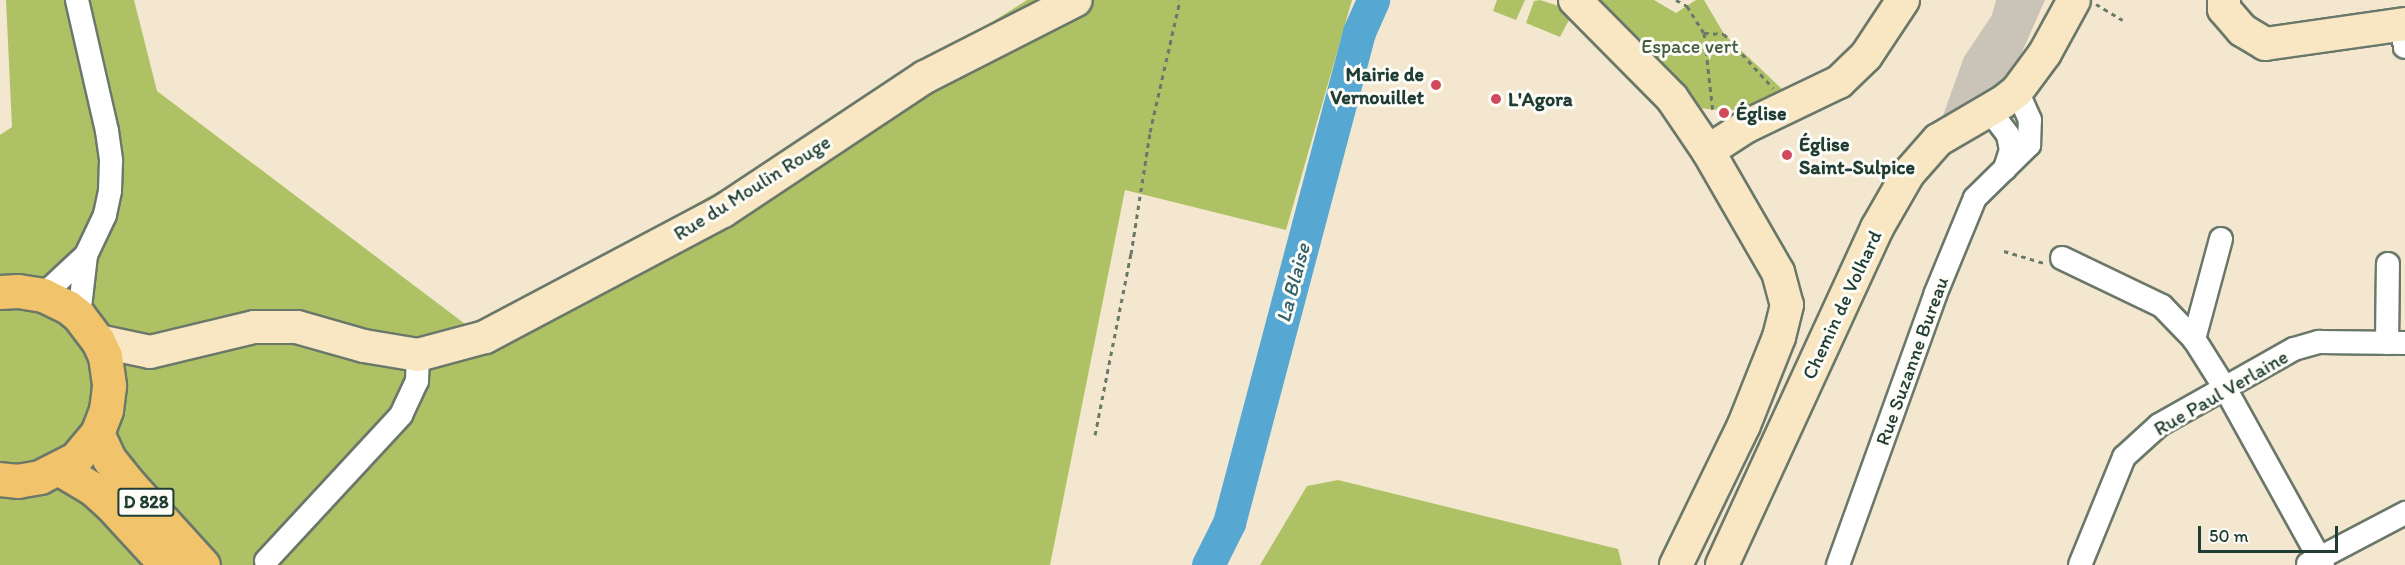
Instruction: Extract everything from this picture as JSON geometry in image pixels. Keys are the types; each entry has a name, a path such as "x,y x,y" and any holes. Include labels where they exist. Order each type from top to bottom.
{"main road":[{"path":"0,479 18,481 40,477 60,469 75,459 97,433 106,410 110,386 108,371 89,329 43,295 2,289"},
{"name":"D 828","path":"97,433 116,468 203,565"},
{"name":"D 828","path":"60,469 92,488 111,505 166,565"}],"street":[{"path":"43,295 86,255 105,215 110,191 111,161 107,130 77,0"},
{"name":"Rue du Moulin Rouge","path":"110,386 150,352 254,327 297,327 364,346 418,355 485,337 723,211 925,77 1076,0"},
{"path":"1575,0 1718,145 1778,272 1787,304 1779,337 1744,425 1676,565"},
{"path":"1718,145 1746,126 1839,82 1866,56 1903,0"},
{"name":"Chemin de Volhard","path":"1722,565 1892,201 1926,151 1959,126 1990,111 2017,91 2044,53 2074,0"},
{"path":"2224,0 2224,9 2242,30 2265,44 2404,32"},
{"name":"Rue Suzanne Bureau","path":"1838,565 1935,295 1975,198 2029,145 2030,120 2017,91"},
{"path":"1990,111 2008,135 2011,150 2005,169"},
{"path":"2194,339 2221,240"},
{"path":"86,255 89,329"},
{"path":"2062,258 2162,306 2194,339 2225,388 2316,563 2405,513"},
{"path":"2388,264 2396,343"},
{"name":"Rue du Moulin Rouge","path":"89,329 150,352"},
{"name":"Rue Paul Verlaine","path":"2080,565 2124,457 2159,425 2294,349 2319,342 2396,343"},
{"path":"266,561 401,415 417,381 418,355"}],"path":[{"path":"1095,435 1131,254 1150,132 1180,0"},
{"path":"1676,0 1687,6 1704,33 1718,145"},
{"path":"2089,0 2123,20"},
{"path":"1704,33 1724,34 1788,105"},
{"path":"2004,251 2044,263 2054,254 2062,258"}],"shaded area":[{"path":"1996,0 2045,0 2015,68 1990,96 1941,121 1964,57 1992,15"}],"green space":[{"path":"6,0 134,0 157,91 473,330 758,169 1027,0 1352,0 1286,230 1125,190 1050,565 0,565 0,135 12,127"},
{"path":"1497,0 1525,0 1516,20 1493,11"},
{"path":"1540,0 1568,9 1570,18 1560,37 1526,23 1534,1"},
{"name":"Espace vert","path":"1599,0 1654,0 1676,13 1696,0 1704,0 1724,34 1785,92 1744,108 1728,111 1698,108"},
{"path":"1338,480 1618,549 1622,565 1260,565 1307,486"}],"waterway":[{"name":"La Blaise","path":"1208,565 1229,523 1359,32 1373,0"}],"place":[{"name":"Mairie de Vernouillet","path":"1436,85"},
{"name":"L'Agora","path":"1496,99"},
{"name":"Église","path":"1724,113"},
{"name":"Église Saint-Sulpice","path":"1787,155"}]}
